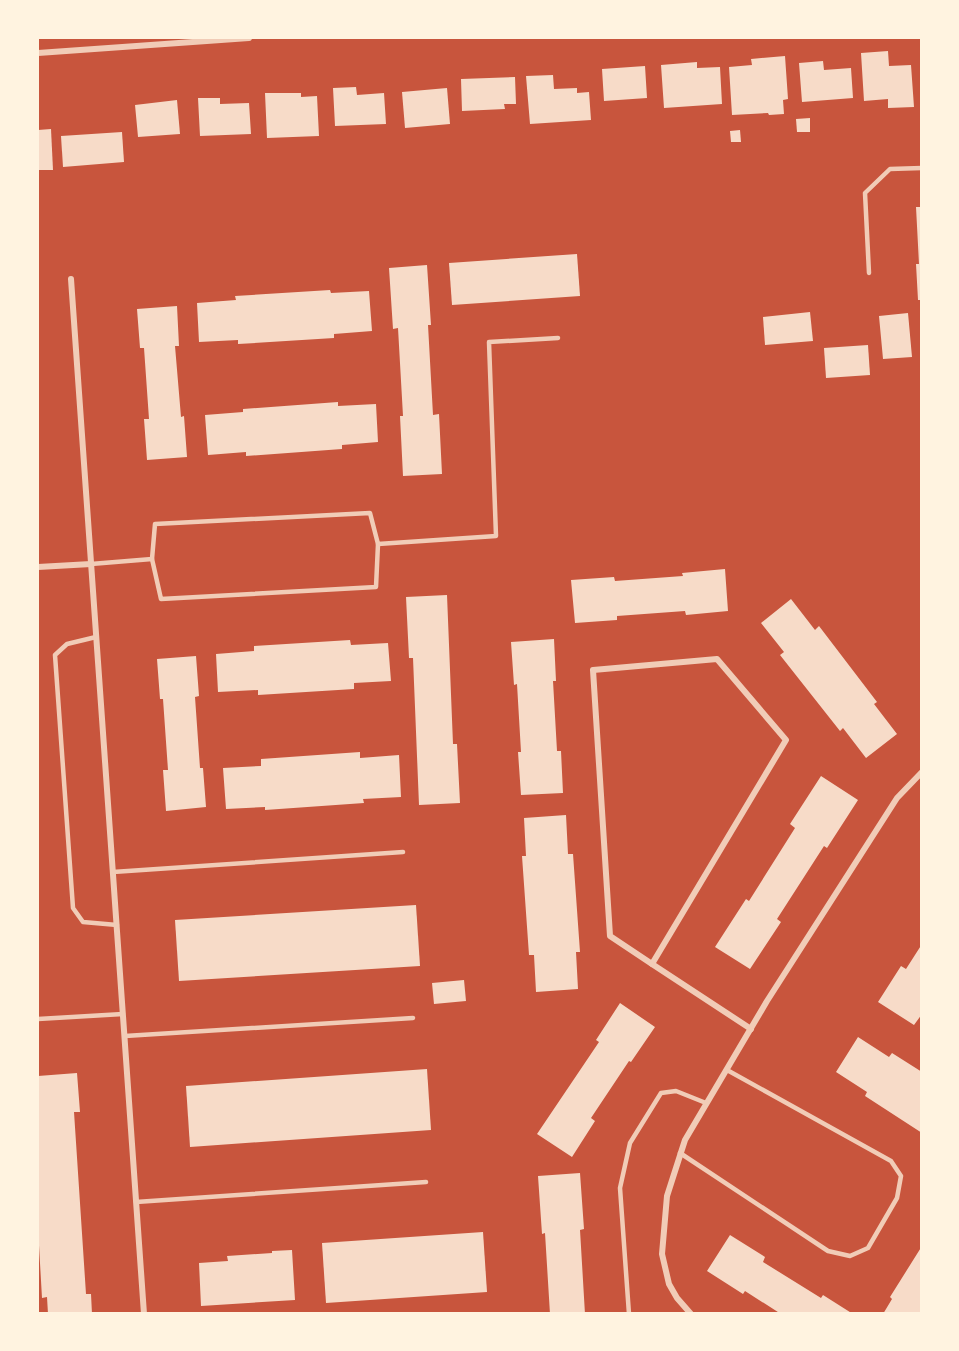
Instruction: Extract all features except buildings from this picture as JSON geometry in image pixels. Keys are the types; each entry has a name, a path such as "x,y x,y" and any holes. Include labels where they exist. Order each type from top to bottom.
{"street":[{"path":"38,53 249,38"},
{"path":"71,279 144,1314"},
{"path":"38,567 91,564"},
{"path":"652,964 786,740 717,659 593,670 610,936 652,964 751,1029"},
{"path":"691,1314 677,1298 669,1284 662,1254 667,1196 690,1129 767,1001 897,798 921,772"}],"lane":[{"path":"869,273 866,194 890,170 921,168"},
{"path":"378,544 496,536 489,342 558,338"},
{"path":"370,513 378,544 376,587 161,599 152,560 155,524 370,513"},
{"path":"91,564 152,560"},
{"path":"96,637 67,644 55,655 74,908 83,922 117,925"},
{"path":"113,872 403,852"},
{"path":"38,1019 123,1014"},
{"path":"124,1036 413,1018"},
{"path":"680,1153 828,1251 850,1256 868,1248 897,1198 901,1176 891,1161 727,1070"},
{"path":"629,1314 620,1188 630,1143 661,1093 676,1091 706,1103"},
{"path":"136,1202 426,1182"}]}
